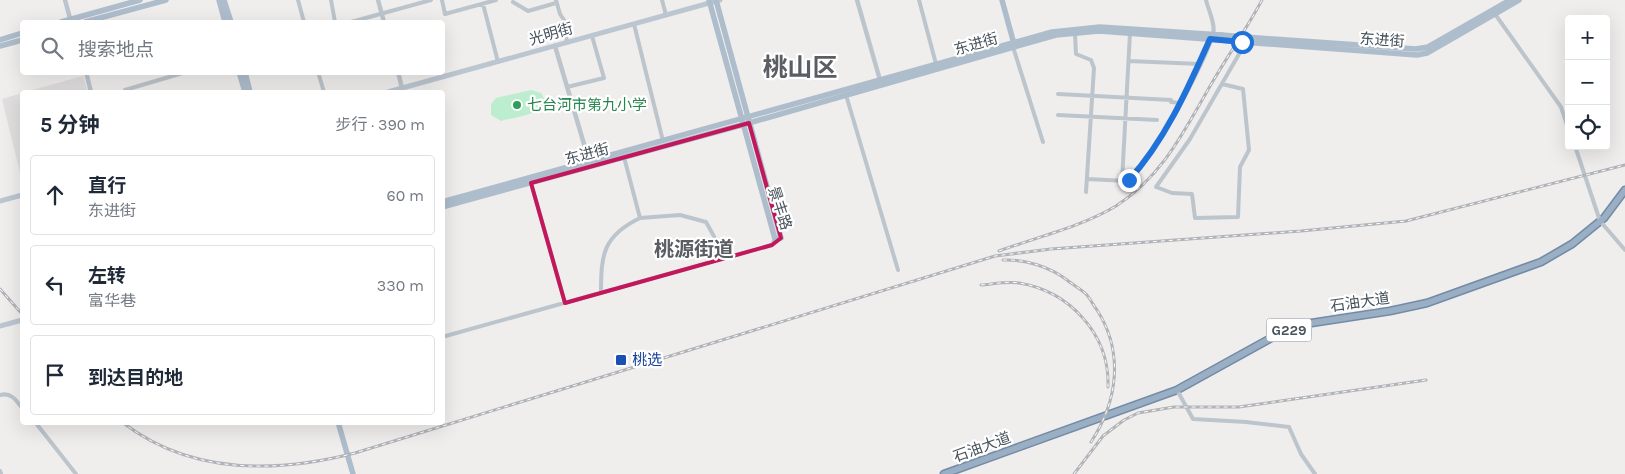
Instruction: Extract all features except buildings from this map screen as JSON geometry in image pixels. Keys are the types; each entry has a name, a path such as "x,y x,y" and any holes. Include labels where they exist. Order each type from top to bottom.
{"highway":[{"name":"石油大道","path":"944,474 1177,390 1273,337 1305,324 1427,303 1541,262 1572,244 1600,221 1625,190"}],"main road":[{"path":"74,20 140,0"},
{"path":"92,20 166,0"},
{"path":"219,0 224,20"},
{"path":"224,0 229,20"},
{"path":"1003,0 1015,44"},
{"name":"东进街","path":"1244,40 1416,49 1428,47 1510,0"},
{"name":"东进街","path":"445,206 624,157 1052,32 1100,27 1417,55 1428,53 1519,0"},
{"name":"光明街","path":"406,90 714,1"},
{"name":"景丰路","path":"714,1 775,240"},
{"name":"东进街","path":"845,92 936,64 1015,44 1056,36 1099,31 1212,37"},
{"path":"0,40 20,34"},
{"path":"0,46 20,41"},
{"path":"240,75 244,90"},
{"path":"246,75 250,90"},
{"name":"东进街","path":"445,201 663,141 745,121"},
{"path":"0,201 20,196"},
{"path":"2,325 20,320"},
{"path":"339,425 354,474"},
{"path":"343,425 354,474"}],"street":[{"path":"65,0 71,20"},
{"path":"298,0 303,20"},
{"path":"331,0 336,20"},
{"path":"378,0 383,20"},
{"path":"358,20 431,0"},
{"path":"442,0 446,14 496,0"},
{"path":"662,0 666,15"},
{"path":"857,0 880,80"},
{"path":"919,0 936,64"},
{"path":"1088,178 1129,180 1148,159 1180,103 1212,37 1206,0"},
{"path":"513,2 528,11 556,2 564,20 567,43"},
{"path":"483,4 498,62"},
{"path":"1495,14 1561,107 1565,119"},
{"path":"634,24 663,141"},
{"path":"1122,181 1130,33"},
{"path":"1075,34 1076,54 1088,58 1093,63 1086,192"},
{"path":"567,87 604,78 592,36"},
{"path":"1222,84 1243,89 1249,150 1240,167 1238,217 1195,218 1192,194 1172,193 1156,187 1190,139 1222,84 1244,40"},
{"path":"1015,44 1043,142"},
{"path":"555,46 589,161"},
{"path":"1128,60 1200,64"},
{"path":"87,75 90,90"},
{"path":"124,90 176,75"},
{"path":"319,75 323,90"},
{"path":"399,75 403,90"},
{"path":"845,92 898,270"},
{"path":"1058,94 1171,100 1171,102 1180,103"},
{"path":"1058,115 1157,120"},
{"path":"1576,150 1600,221 1625,250"},
{"path":"624,157 640,218"},
{"path":"531,183 565,303"},
{"path":"601,293 601,261 610,240 619,230 640,218 680,215 706,222 726,258"},
{"path":"445,335 772,245 775,240"},
{"path":"1177,390 1193,419 1287,426 1315,474"},
{"path":"0,395 6,394 14,397 20,405"},
{"path":"36,425 73,473"}],"highlighted area":[{"path":"749,123 781,238 772,245 565,303 531,183"}],"shaded area":[{"path":"83,76 87,90 32,90"},
{"path":"20,94 20,173 2,99"}],"green space":[{"name":"七台河市第九小学","path":"531,90 541,93 544,100 543,105 538,110 501,121 491,115 491,104 496,98"}],"railway":[{"path":"999,251 1074,226 1116,206 1133,194 1172,150 1262,0"},
{"path":"127,425 148,439 175,452 204,460 233,465 263,466 324,460 355,453 995,256 1051,249 1301,231 1406,221 1625,165"},
{"path":"1003,260 1028,262 1060,275 1086,294 1106,326 1114,359 1112,393 1107,410 1091,442"},
{"path":"981,285 1005,282 1019,283 1054,295 1070,305 1094,333 1102,350 1107,368 1108,387"},
{"path":"0,289 20,312"},
{"path":"1074,474 1103,436 1124,420 1138,413 1174,407 1239,407 1426,380"}],"place":[{"name":"七台河市第九小学","path":"517,105"},
{"name":"桃选","path":"621,360"}],"district":[{"name":"桃山区","path":"800,67"},
{"name":"桃源街道","path":"694,249"}],"route":[{"path":"1129,180 1148,159 1163,134 1196,73 1210,39 1242,42"}]}
